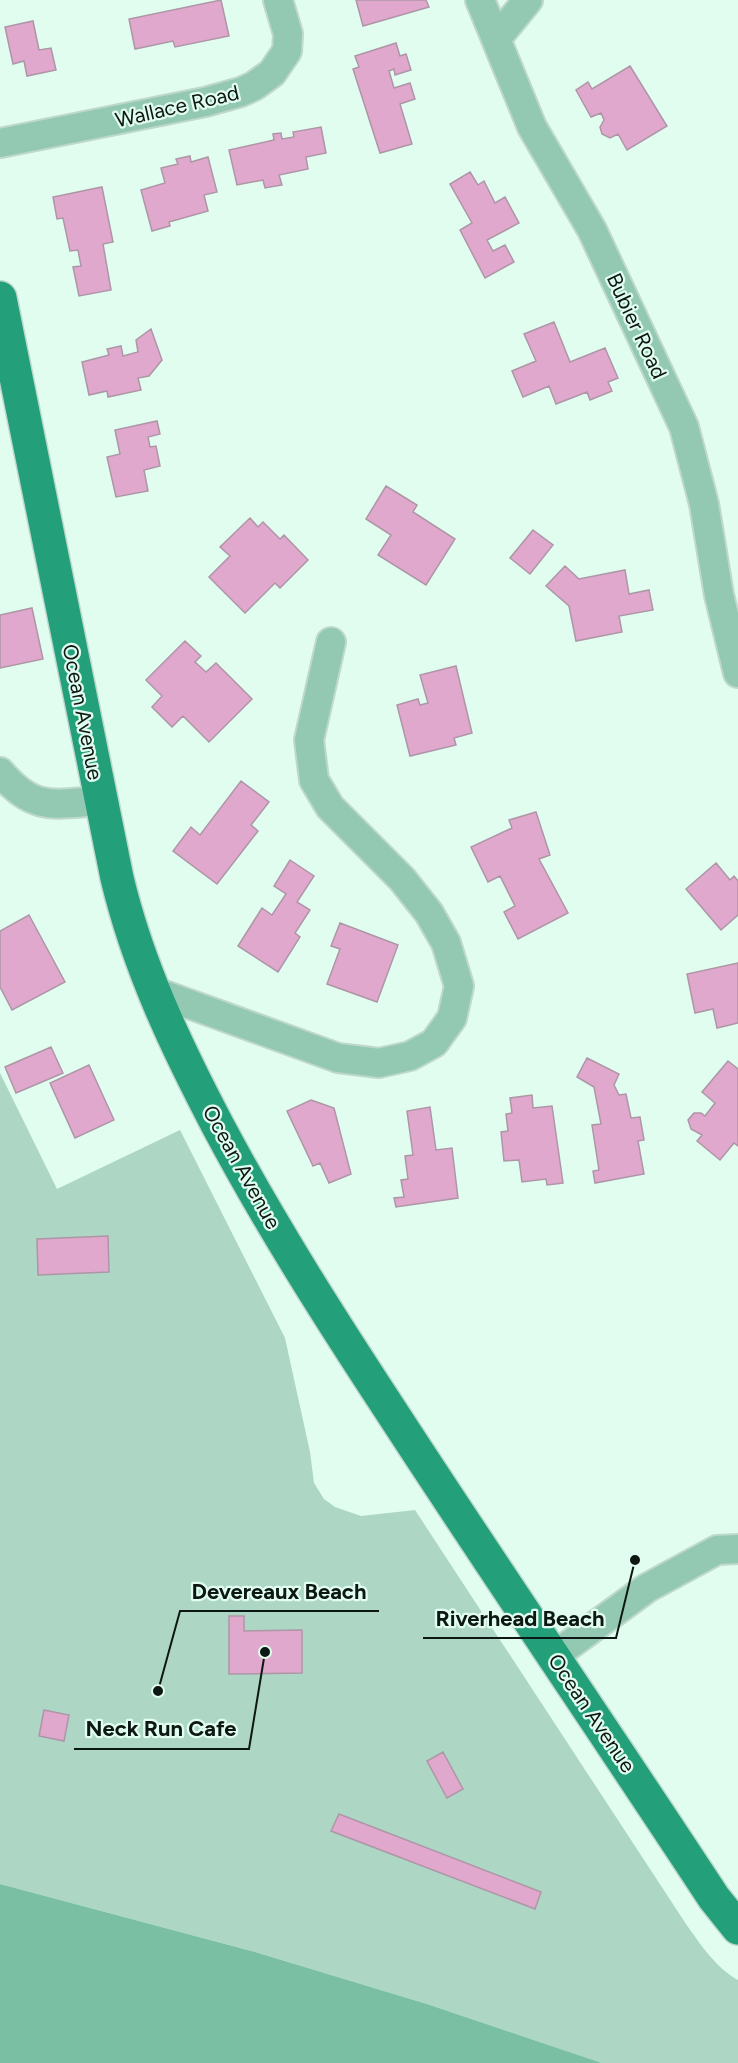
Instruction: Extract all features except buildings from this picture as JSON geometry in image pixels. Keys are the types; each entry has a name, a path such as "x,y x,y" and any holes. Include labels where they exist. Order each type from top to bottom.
{"main road":[{"name":"Ocean Avenue","path":"0,298 100,801 126,912 153,991 198,1088 302,1273 416,1450 714,1898 738,1928"}],"street":[{"name":"Wallace Road","path":"0,143 194,104 242,92 254,86 272,73 287,51 288,34 278,0"},
{"name":"Bubier Road","path":"480,0 532,127 592,230 684,427 704,504 719,595 738,673"},
{"path":"496,39 528,0"},
{"path":"153,991 338,1058 379,1064 410,1056 435,1042 452,1018 459,986 446,943 429,914 402,879 330,807 314,780 309,740 331,642"},
{"path":"0,772 25,796 41,803 100,801"},
{"path":"554,1656 647,1588 717,1550 738,1549"}],"shaded area":[{"path":"0,1073 57,1189 180,1130 285,1338 310,1452 314,1483 324,1499 335,1507 361,1516 415,1510 686,1924 715,1962 738,1980 738,2063 602,2063 427,2004 255,1952 0,1884"},
{"path":"0,1884 255,1952 427,2004 602,2063 0,2063"}],"place":[{"name":"Riverhead Beach","path":"635,1560"},
{"name":"Neck Run Cafe","path":"265,1652"},
{"name":"Devereaux Beach","path":"158,1691"}]}
